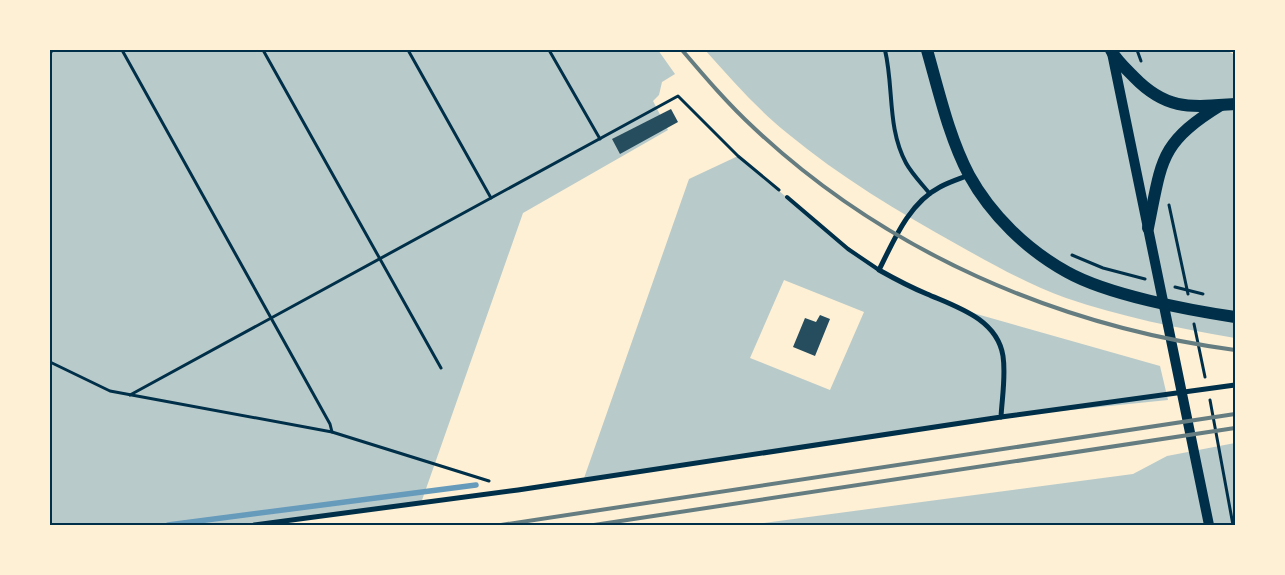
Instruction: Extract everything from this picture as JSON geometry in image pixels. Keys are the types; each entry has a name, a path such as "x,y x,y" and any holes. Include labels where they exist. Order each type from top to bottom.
{"main road":[{"path":"926,50 954,140 969,175 1003,223 1034,249 1068,273 1089,282 1138,296 1235,317"},
{"path":"1111,51 1146,90 1157,97 1182,106 1235,104"},
{"path":"1111,51 1209,525"},
{"path":"1148,228 1158,176 1171,144 1195,121 1221,105"}],"street":[{"path":"969,175 939,187 908,217 879,270 900,282 966,311 990,328 1001,346 1004,358 1001,418"},
{"path":"254,525 537,488 1001,418 1235,385"}],"lane":[{"path":"885,50 893,125 907,164 930,194"},
{"path":"787,197 848,249 879,270"}],"path":[{"path":"50,54 52,50"},
{"path":"122,50 272,317 330,424 332,432"},
{"path":"263,50 440,368"},
{"path":"408,50 491,198"},
{"path":"549,50 600,139"},
{"path":"1137,50 1141,62"},
{"path":"130,395 678,96 738,156 787,197"},
{"path":"1169,203 1189,300"},
{"path":"1066,252 1103,268 1148,280"},
{"path":"1166,284 1213,296"},
{"path":"1193,319 1205,378"},
{"path":"50,362 110,391 332,432 490,482"},
{"path":"1209,397 1233,525"}],"shaded area":[{"path":"50,50 658,50 675,74 662,82 659,95 653,101 668,130 523,213 421,503 254,525 50,525"},
{"path":"705,50 1226,50 1235,55 1235,338 1150,321 1087,305 1038,287 1011,274 892,207 807,149 755,104"},
{"path":"738,156 818,224 879,270 966,311 1160,366 1168,400 1001,417 583,481 689,179","holes":["784,280 864,312 830,390 750,358"]},
{"path":"1235,443 1235,525 748,525 1133,474 1167,456"}],"building":[{"path":"671,109 678,122 620,154 612,139"},
{"path":"820,315 830,319 815,356 793,347 805,318 816,322"}],"waterway":[{"path":"168,525 476,485"}],"railway":[{"path":"682,50 744,119 805,172 860,212 917,246 977,276 1039,302 1103,323 1169,339 1235,350"},
{"path":"501,525 1235,414"},
{"path":"594,525 1235,428"}]}
